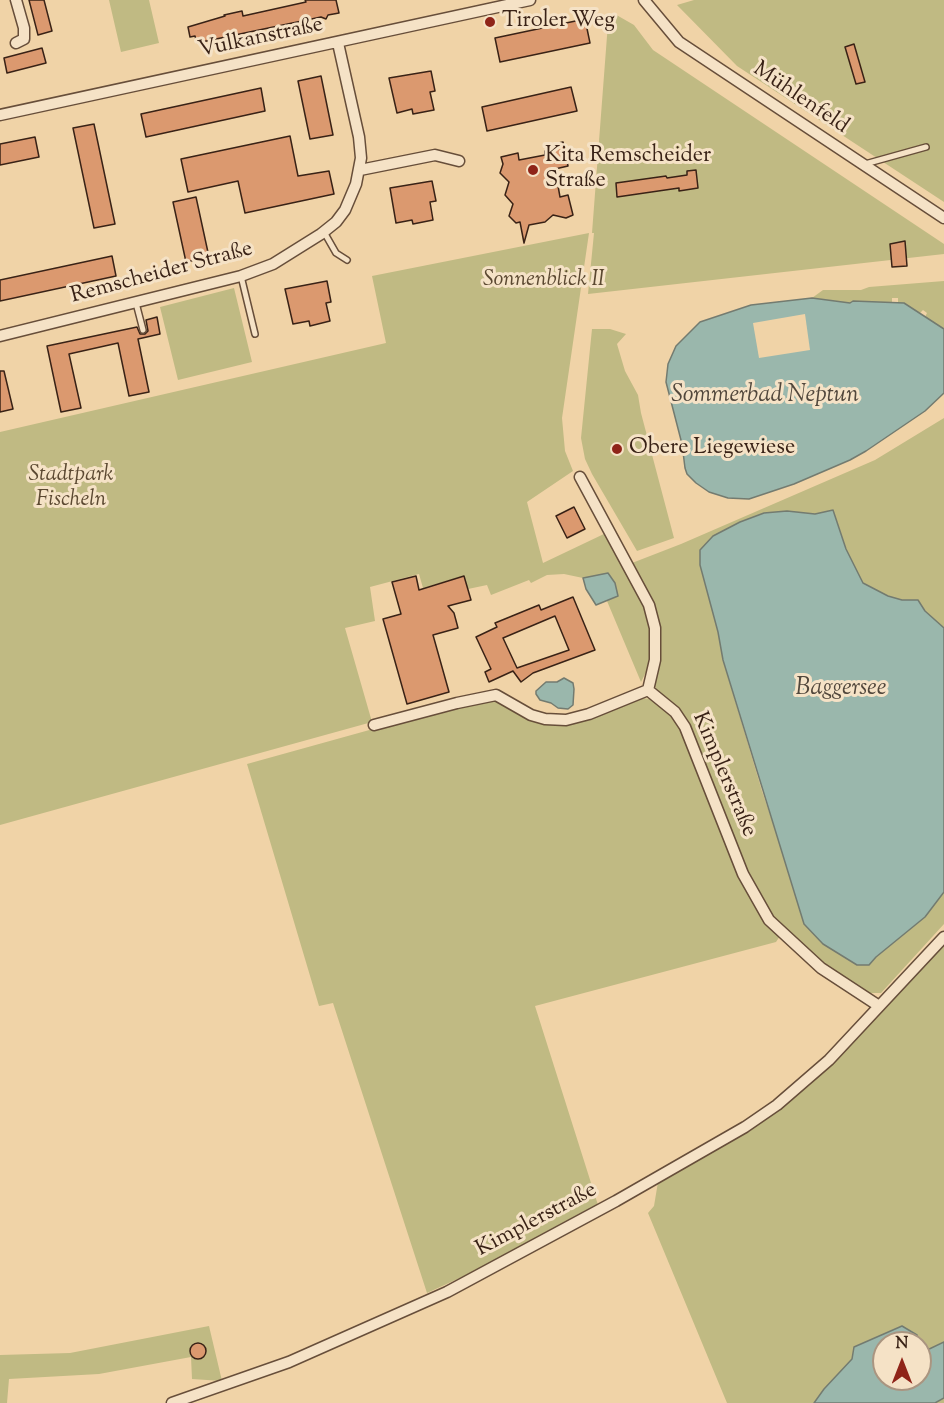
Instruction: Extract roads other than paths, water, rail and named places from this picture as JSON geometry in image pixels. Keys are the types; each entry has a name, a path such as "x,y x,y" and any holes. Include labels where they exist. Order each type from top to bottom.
{"street":[{"path":"16,0 24,28 24,39 16,43"},
{"name":"Vulkanstraße","path":"0,115 530,0"},
{"name":"Mühlenfeld","path":"644,0 679,42 944,218"},
{"name":"Remscheider Straße","path":"0,336 242,276 273,264 299,250 336,222 345,210 360,170 361,158 359,137 338,43"},
{"path":"360,170 435,155 459,161"},
{"path":"374,725 496,695 531,715 545,719 566,720 589,714 648,690 655,660 655,628 649,605 580,477"},
{"name":"Kimplerstraße","path":"648,690 675,712 685,727 743,874 769,920 821,968 879,1006"},
{"name":"Kimplerstraße","path":"172,1403 289,1362 447,1292 626,1195 745,1127 777,1105 829,1060 944,937"}],"lane":[{"path":"864,165 926,147"},
{"path":"324,232 336,253 347,260"},
{"path":"242,276 255,334"},
{"path":"136,303 142,330"}],"water":[{"name":"Sommerbad Neptun","path":"812,298 850,303 853,301 904,303 944,329 944,393 925,411 866,451 794,484 749,499 728,498 709,492 687,474 685,468 682,444 666,382 668,364 676,346 700,322 751,305"},
{"name":"Baggersee","path":"833,510 846,549 863,583 888,596 902,600 918,600 925,611 944,628 944,892 925,917 869,965 857,965 823,944 804,924 723,660 700,565 700,550 713,536 740,522 764,513 787,511 815,514"},
{"path":"608,573 615,583 618,596 596,605 586,589 583,578"},
{"path":"564,678 573,683 573,705 568,709 558,708 540,700 536,691 546,682 557,682"},
{"path":"902,1326 910,1331 891,1331"},
{"path":"872,1339 872,1391 932,1391 932,1348 944,1342 944,1398 935,1403 814,1403 852,1359 854,1347"}],"place":[{"name":"Tiroler Weg","path":"490,22"},
{"name":"Kita Remscheider Straße","path":"533,170"},
{"name":"Obere Liegewiese","path":"617,449"}],"park label":[{"name":"Sonnenblick II","path":"544,281"},
{"name":"Stadtpark Fischeln","path":"71,488"}]}
